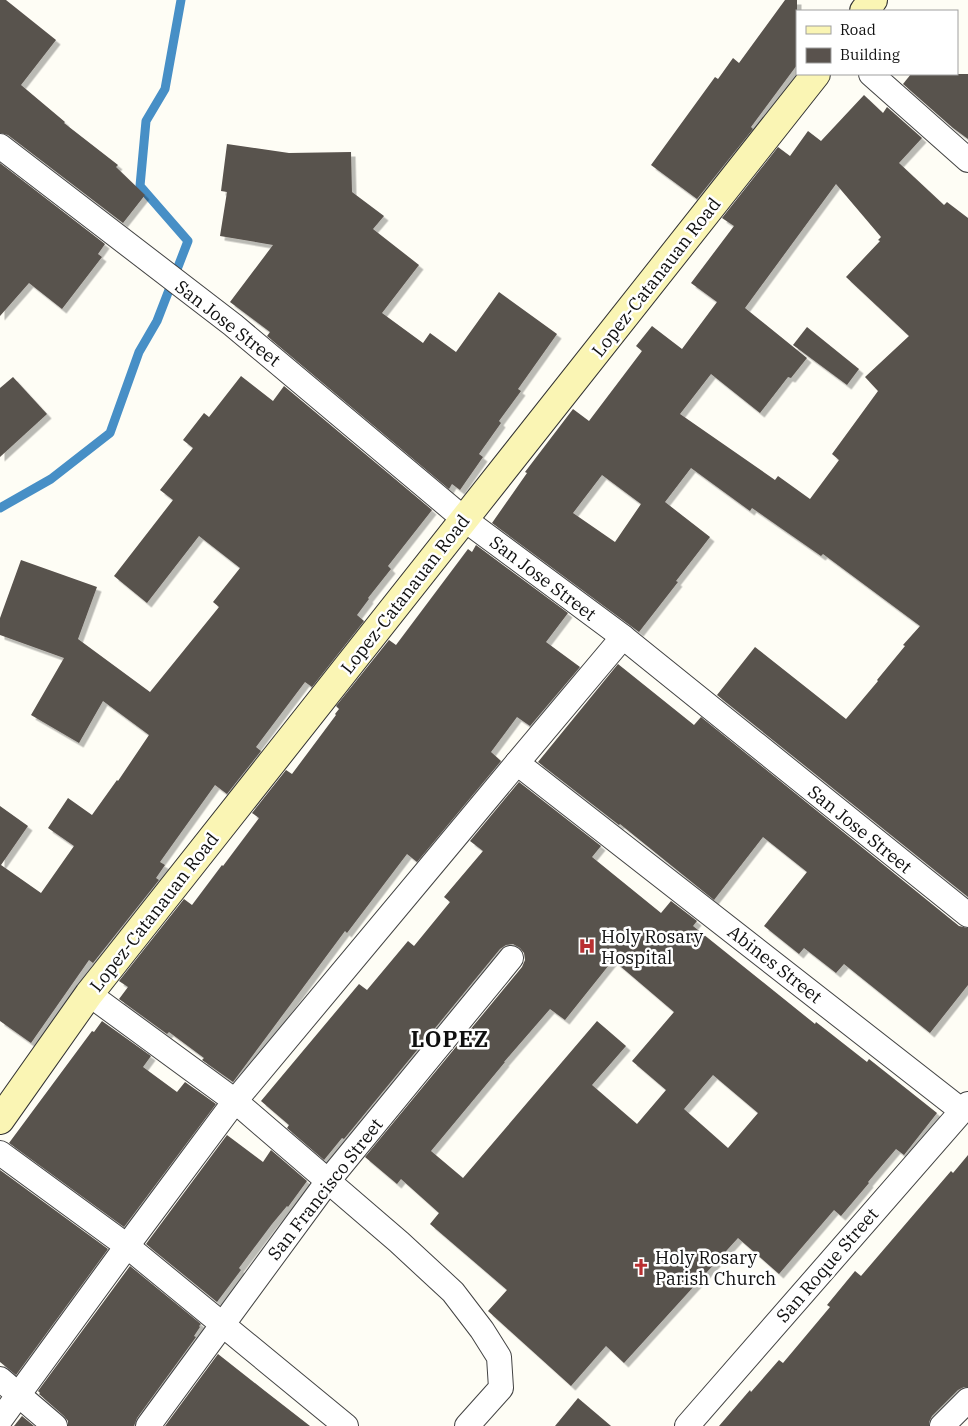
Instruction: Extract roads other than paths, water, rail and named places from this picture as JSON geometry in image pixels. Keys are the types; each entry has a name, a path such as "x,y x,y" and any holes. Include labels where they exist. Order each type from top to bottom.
{"main road":[{"path":"865,10 873,0"},
{"name":"Lopez-Catanauan Road","path":"0,1120 89,994 815,75"}],"street":[{"path":"872,75 968,160"},
{"name":"San Jose Street","path":"0,146 233,325 464,519 623,638 968,915"},
{"path":"0,1420 235,1101 623,638"},
{"name":"Abines Street","path":"517,763 965,1107"},
{"name":"San Francisco Street","path":"148,1426 328,1181 511,958"},
{"path":"89,994 235,1101 399,1242 453,1292 482,1330 499,1357 501,1388 467,1426"},
{"name":"San Roque Street","path":"687,1426 965,1107"},
{"path":"0,1153 127,1246 346,1426"},
{"path":"0,1379 55,1426"},
{"path":"942,1426 968,1400"}],"waterway":[{"path":"0,508 51,479 110,433 139,352 157,321 188,241 140,186 146,121 165,89 181,0"}],"place":[{"name":"Holy Rosary Hospital","path":"587,946"},
{"name":"Holy Rosary Parish Church","path":"641,1267"}],"district":[{"name":"LOPEZ","path":"450,1038"}]}
